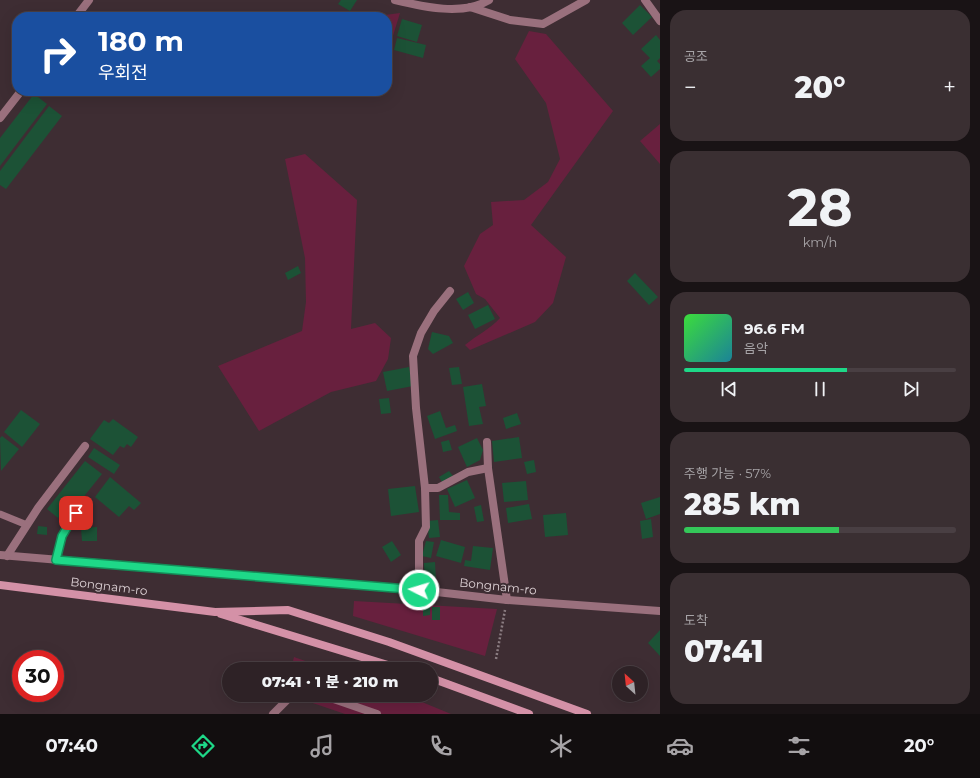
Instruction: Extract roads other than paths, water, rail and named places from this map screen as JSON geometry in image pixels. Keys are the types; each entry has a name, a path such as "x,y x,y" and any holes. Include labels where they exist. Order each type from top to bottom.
{"main road":[{"name":"Bongnam-ro","path":"0,585 215,612 288,610 396,644 587,714"},
{"name":"Bongnam-ro","path":"215,612 378,662"},
{"path":"438,681 529,714"}],"street":[{"path":"80,12 89,0"},
{"path":"395,0 419,5 461,9 480,6 489,0"},
{"path":"470,7 510,20 543,24 586,0"},
{"path":"645,0 660,21"},
{"path":"0,118 17,96"},
{"path":"419,590 419,541 426,527 426,488 416,408 413,356 421,333 434,310 450,290"},
{"path":"487,442 488,468 507,600"},
{"path":"3,555 85,446"},
{"path":"426,488 438,488 468,472 488,468"},
{"name":"Bongnam-ro","path":"3,555 419,590 507,600 660,610"},
{"path":"273,714 285,702"},
{"path":"342,702 377,714"}],"lane":[{"path":"56,560 62,536 76,513"},
{"path":"0,514 27,524"}]}
